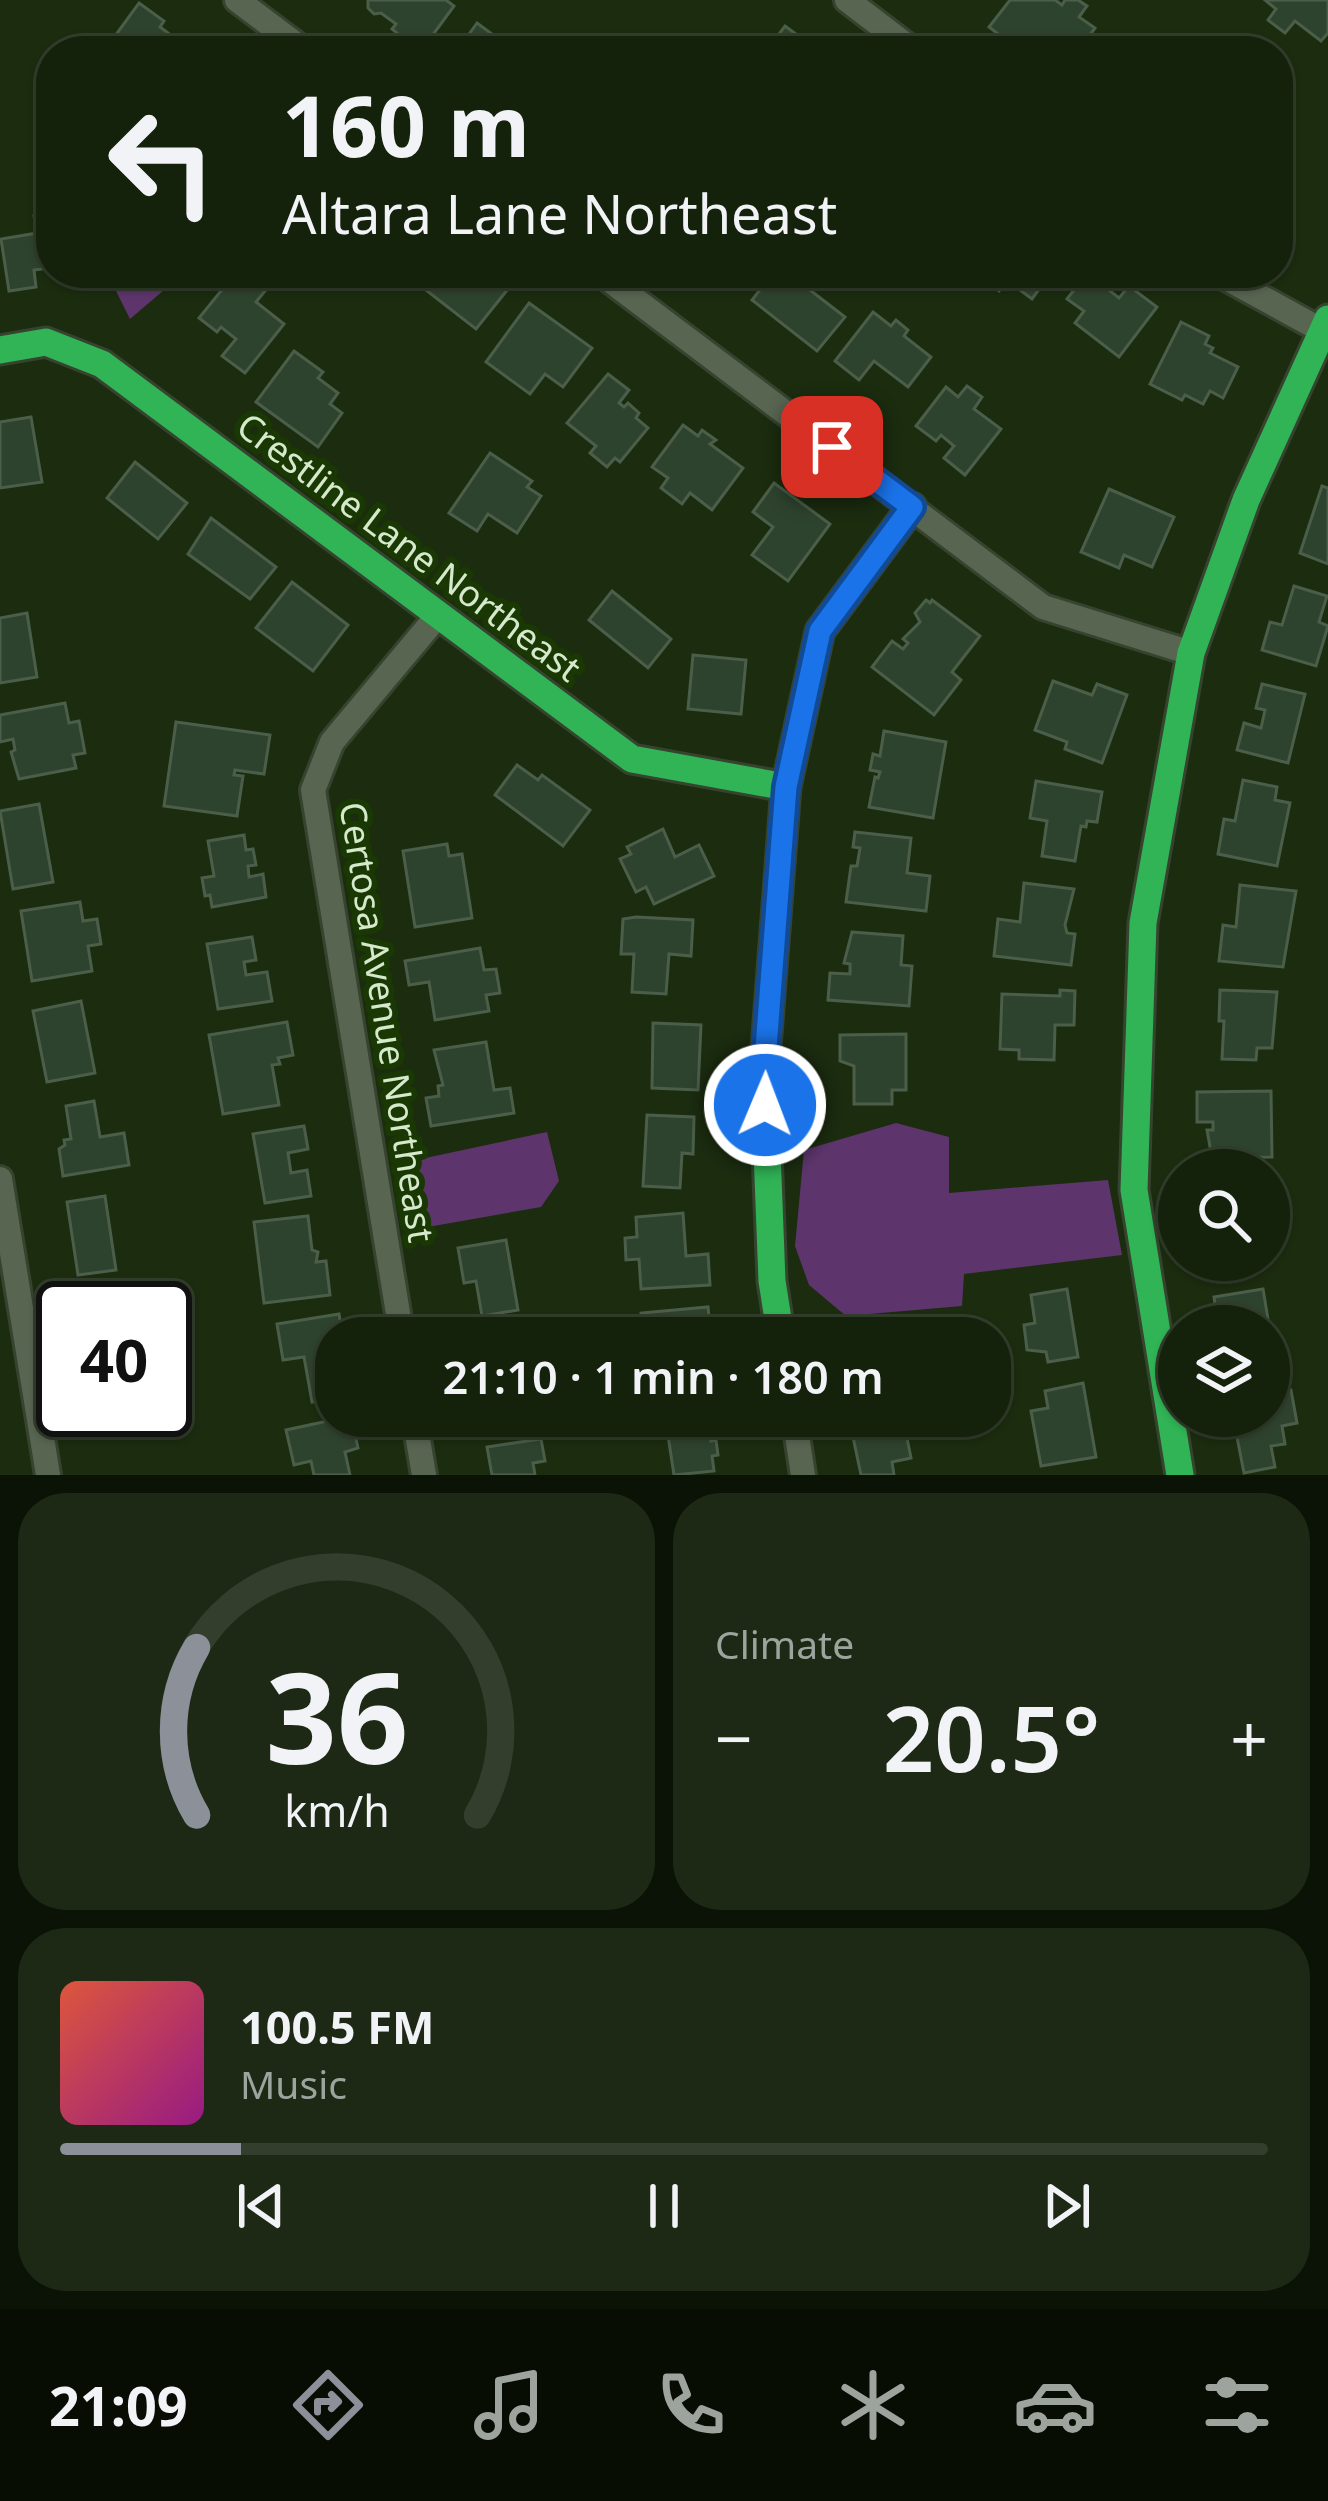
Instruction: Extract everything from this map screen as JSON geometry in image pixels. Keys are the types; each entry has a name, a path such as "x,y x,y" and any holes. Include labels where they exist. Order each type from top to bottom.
{"street":[{"path":"237,0 285,36"},
{"path":"847,0 894,36"},
{"path":"620,288 1042,608 1191,653"},
{"path":"1180,1475 1134,1190 1143,923 1191,653 1246,500 1324,325 1248,288"},
{"name":"Crestline Lane Northeast","path":"0,350 46,342 102,364 632,759 786,787"},
{"path":"778,1317 772,1281 764,1074 786,787 820,631 912,507"},
{"name":"Certosa Avenue Northeast","path":"399,1317 313,790 332,742 440,614"},
{"path":"0,1179 48,1475"},
{"path":"418,1437 424,1475"},
{"path":"797,1437 803,1475"}],"shaded area":[{"path":"114,288 166,288 130,319"},
{"path":"896,1123 949,1137 949,1193 1108,1180 1122,1255 964,1274 962,1306 846,1316 809,1285 795,1246 804,1150"},
{"path":"547,1132 559,1181 541,1207 411,1230 402,1163"}],"building":[{"path":"368,0 446,0 454,6 432,36 395,36 396,24 368,8"},
{"path":"1010,0 1055,0 1062,5 1065,0 1078,0 1087,6 1079,17 1095,28 1089,36 1001,36 989,27"},
{"path":"1265,0 1328,0 1328,33 1321,41 1295,21 1285,33 1268,20 1276,9"},
{"path":"139,3 164,21 160,27 172,36 115,36"},
{"path":"477,23 495,36 468,36"},
{"path":"785,26 799,36 777,36"},
{"path":"36,233 36,287 9,291 1,239"},
{"path":"223,288 265,291 256,302 284,324 245,373 222,356 236,339 199,318"},
{"path":"423,288 509,288 476,329"},
{"path":"761,288 807,288 845,317 817,351 752,300"},
{"path":"1017,288 1040,288 1032,299"},
{"path":"1075,288 1106,288 1119,298 1132,288 1157,307 1119,357 1075,323 1084,311 1067,299"},
{"path":"529,303 592,348 563,387 545,374 530,394 486,362"},
{"path":"873,312 891,326 896,320 908,330 904,336 931,357 908,387 874,361 859,380 835,361"},
{"path":"1181,322 1209,336 1205,344 1213,348 1210,353 1238,367 1223,398 1210,391 1203,404 1185,395 1182,400 1150,384"},
{"path":"294,351 323,372 318,378 338,393 330,404 342,413 318,447 256,402"},
{"path":"608,374 629,390 619,403 624,407 628,403 648,428 620,462 615,458 607,467 590,453 596,446 567,423"},
{"path":"967,386 982,397 974,409 1001,429 965,475 944,458 954,446 941,435 936,441 916,426 946,387 958,397"},
{"path":"31,417 42,482 0,488 0,422"},
{"path":"683,425 698,436 702,430 716,440 710,444 743,468 712,510 690,493 682,504 661,488 668,478 652,467"},
{"path":"490,453 532,481 527,487 541,496 517,533 488,514 477,531 449,513"},
{"path":"135,462 187,503 158,539 107,498"},
{"path":"774,483 830,524 788,581 752,555 773,527 753,512"},
{"path":"1322,486 1328,488 1328,564 1300,553"},
{"path":"1109,489 1174,517 1152,567 1124,555 1119,568 1081,552"},
{"path":"211,518 276,567 250,599 188,554"},
{"path":"292,582 348,625 313,671 256,628"},
{"path":"1294,586 1327,596 1319,622 1328,626 1316,666 1262,650 1270,622 1282,625"},
{"path":"612,591 671,639 648,668 589,620"},
{"path":"926,600 980,636 952,672 961,680 934,715 872,667 892,641 903,649 908,643 903,639 920,622 915,613"},
{"path":"27,613 37,677 0,683 0,618"},
{"path":"693,655 746,660 741,714 688,709"},
{"path":"1053,681 1092,695 1097,684 1127,695 1102,763 1065,749 1067,742 1035,730"},
{"path":"1262,684 1305,694 1288,763 1237,750 1244,723 1261,728 1265,710 1256,708"},
{"path":"65,703 69,723 79,721 85,753 73,755 76,768 19,779 11,752 15,750 13,739 0,742 0,715"},
{"path":"176,722 270,735 264,774 235,770 234,775 243,776 237,816 164,806"},
{"path":"884,731 946,742 933,818 869,807 880,772 870,770 873,754 880,756"},
{"path":"517,765 538,780 542,775 590,810 563,846 495,795"},
{"path":"1243,780 1277,787 1275,800 1290,803 1277,866 1218,854 1224,819 1235,821"},
{"path":"1036,781 1102,792 1097,822 1081,826 1075,861 1042,856 1047,821 1030,818"},
{"path":"39,804 53,882 13,889 0,811"},
{"path":"663,829 675,857 699,845 714,876 654,904 646,887 636,892 620,859 631,854 627,847"},
{"path":"855,832 911,838 907,873 930,876 926,911 846,902 851,866 857,866 860,848 853,847"},
{"path":"244,835 246,850 253,849 256,865 248,866 249,877 263,874 266,897 212,907 202,878 214,876 208,841"},
{"path":"447,844 449,856 462,854 472,918 415,927 403,851"},
{"path":"1024,883 1074,889 1065,925 1067,933 1075,934 1071,965 994,956 998,919 1020,922"},
{"path":"1240,885 1296,891 1283,967 1219,961 1223,925 1236,927"},
{"path":"80,902 83,921 97,919 101,944 88,946 92,971 32,981 21,911"},
{"path":"623,919 693,920 691,956 669,954 666,994 632,992 634,954 621,954"},
{"path":"852,932 903,936 901,965 912,966 909,1006 828,1000 830,973 850,974 850,964 844,963"},
{"path":"252,937 256,960 244,962 246,975 267,972 272,1001 218,1009 207,944"},
{"path":"480,948 484,970 496,969 500,993 486,995 489,1011 435,1020 429,982 409,985 405,961"},
{"path":"1060,990 1075,991 1074,1025 1055,1025 1054,1060 1019,1059 1019,1050 1000,1049 1002,994 1060,996"},
{"path":"1220,990 1277,992 1272,1048 1257,1048 1256,1060 1222,1059"},
{"path":"81,1001 95,1073 47,1082 33,1011"},
{"path":"287,1022 293,1055 278,1058 280,1064 272,1065 279,1105 223,1114 209,1035"},
{"path":"653,1023 701,1025 698,1090 652,1088"},
{"path":"906,1034 906,1090 892,1090 892,1104 854,1104 854,1066 840,1061 840,1035"},
{"path":"486,1042 494,1090 510,1088 514,1113 431,1126 426,1098 439,1096 438,1086 443,1085 434,1050"},
{"path":"1271,1091 1272,1149 1210,1149 1207,1130 1213,1130 1213,1122 1197,1122 1197,1092"},
{"path":"94,1101 100,1137 124,1133 129,1165 63,1176 59,1149 64,1140 71,1139 66,1106"},
{"path":"647,1115 694,1117 693,1154 682,1153 680,1188 643,1186"},
{"path":"304,1126 308,1149 288,1153 291,1173 307,1170 311,1196 265,1203 253,1134"},
{"path":"105,1196 116,1270 78,1275 67,1202"},
{"path":"683,1213 686,1256 708,1254 710,1285 641,1289 639,1259 626,1260 625,1238 637,1237 636,1217"},
{"path":"308,1216 312,1250 318,1252 316,1262 326,1261 330,1295 264,1303 254,1222"},
{"path":"506,1240 518,1310 482,1316 476,1281 464,1283 458,1248"},
{"path":"1067,1289 1078,1357 1048,1362 1046,1352 1027,1350 1024,1325 1035,1323 1031,1295"},
{"path":"1263,1289 1266,1305 1215,1305 1214,1297"},
{"path":"708,1307 709,1317 641,1317 641,1313"},
{"path":"315,1318 315,1402 304,1357 283,1360 277,1324"},
{"path":"1083,1383 1096,1457 1041,1466 1031,1411 1048,1408 1045,1391"},
{"path":"1290,1390 1297,1423 1290,1424"},
{"path":"315,1424 315,1437 356,1437 358,1448 345,1452 350,1475 314,1475 311,1461 294,1465 286,1430"},
{"path":"668,1437 716,1440 714,1471 674,1475"},
{"path":"853,1437 907,1437 911,1458 892,1462 894,1475 861,1475"},
{"path":"1237,1437 1284,1437 1285,1444 1271,1446 1275,1467 1244,1473"},
{"path":"541,1439 545,1461 533,1463 535,1475 492,1475 487,1447"}],"traffic: fast":[{"path":"1180,1475 1134,1190 1143,923 1191,653 1246,500 1328,319"},
{"path":"0,350 46,342 102,364 632,759 786,787"},
{"path":"778,1317 772,1281 764,1074 786,787 820,631 912,507"}],"route":[{"path":"765,1105 786,787 820,631 912,507 832,447"}]}
